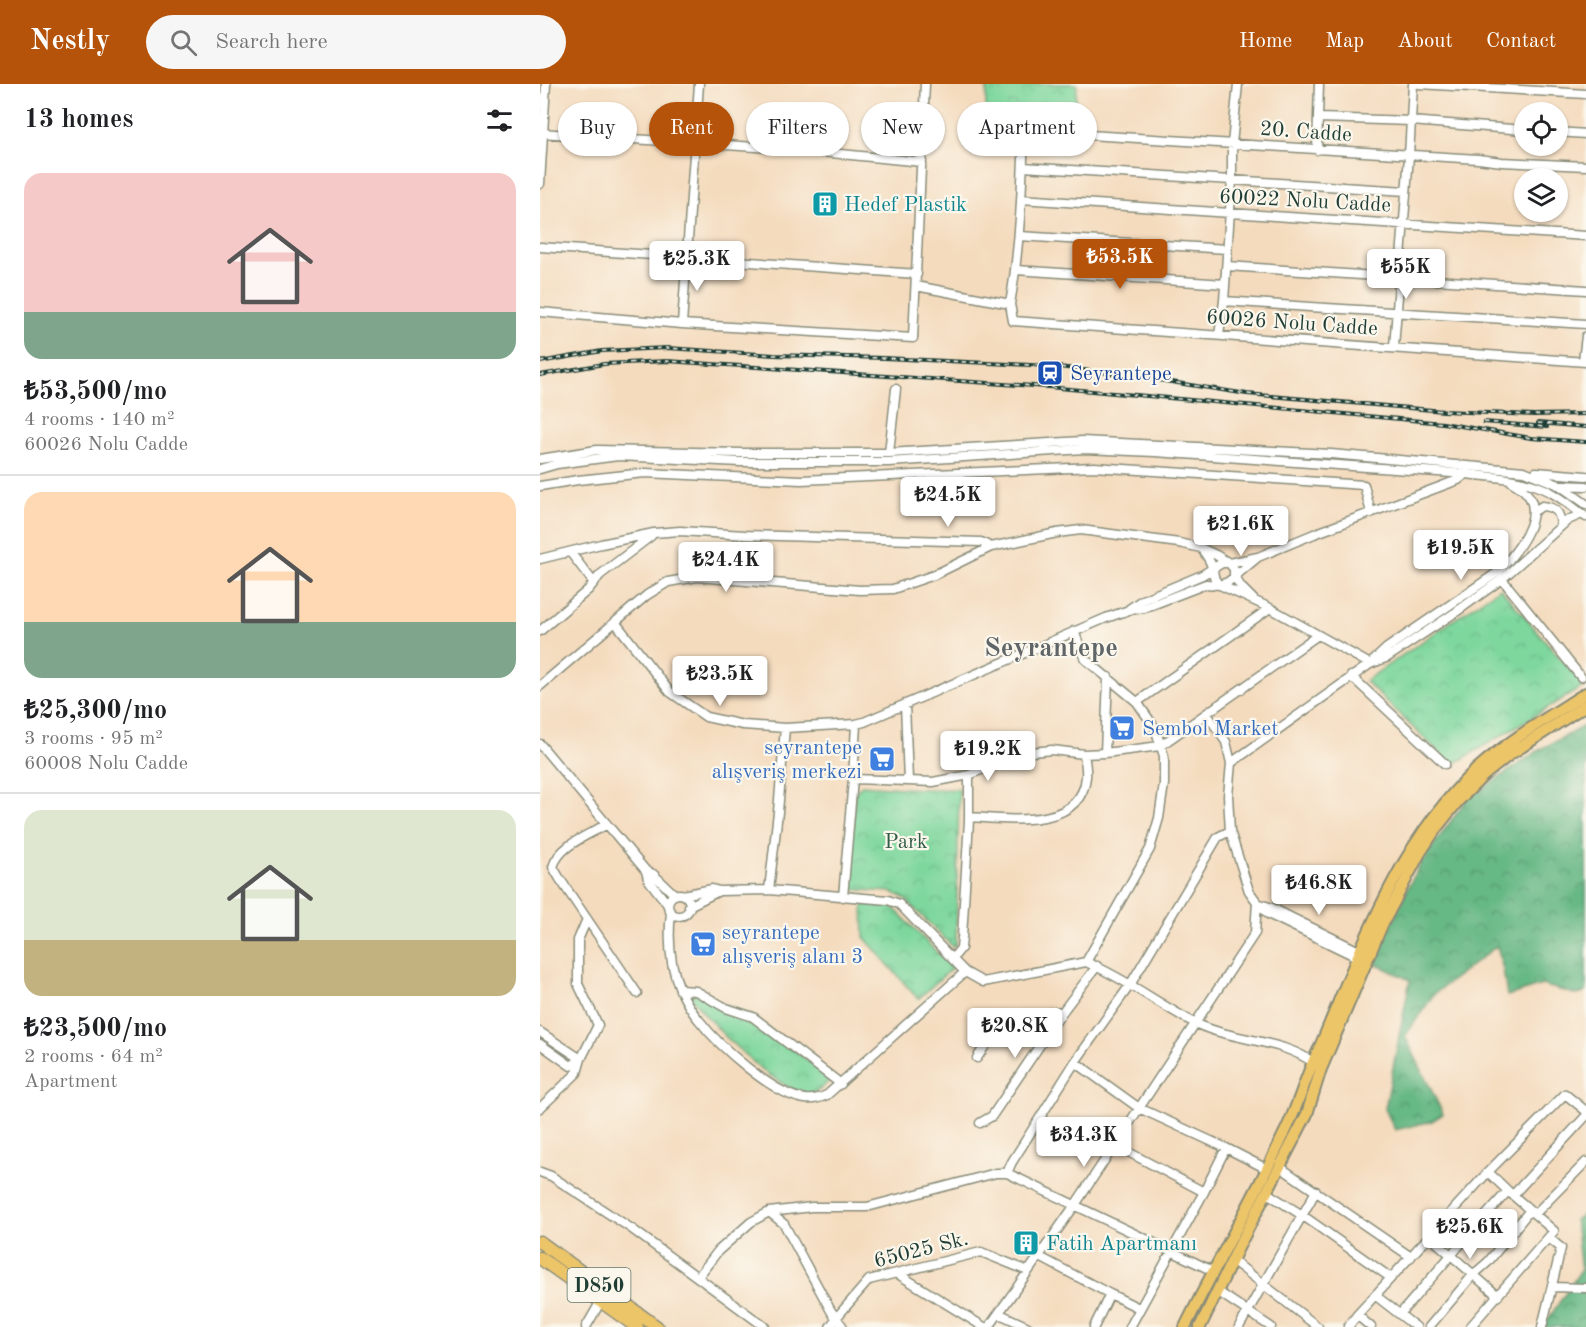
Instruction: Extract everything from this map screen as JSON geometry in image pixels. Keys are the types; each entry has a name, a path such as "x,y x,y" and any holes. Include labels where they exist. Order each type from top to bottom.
{"highway":[{"name":"D850","path":"540,1242 657,1327"},
{"name":"D850","path":"540,1258 637,1327"}],"main road":[{"path":"1364,957 1374,921 1412,848 1451,795 1478,768 1504,747 1586,693"},
{"path":"1185,1327 1268,1169 1364,957 1420,853 1458,801 1484,775 1509,755 1586,705"},
{"path":"1200,1327 1307,1114 1317,1065"}],"street":[{"path":"540,184 546,84"},
{"path":"698,102 699,84"},
{"path":"540,312 682,324 913,338 925,84"},
{"path":"1219,334 1226,284 1232,144 1238,84"},
{"path":"1317,150 1319,84"},
{"path":"1394,347 1413,84"},
{"path":"1419,84 1586,94"},
{"path":"1319,118 1514,129"},
{"name":"20. Cadde","path":"1023,167 1024,131 1586,166"},
{"path":"542,133 649,139"},
{"path":"1568,133 1586,134"},
{"path":"734,145 922,162"},
{"path":"682,324 694,156"},
{"path":"916,286 1010,304 1016,270 1023,167 1406,191"},
{"name":"60022 Nolu Cadde","path":"1021,199 1586,236"},
{"path":"1019,236 1227,249"},
{"path":"540,247 917,274"},
{"path":"1227,266 1586,290"},
{"path":"1016,270 1226,284"},
{"name":"60026 Nolu Cadde","path":"1224,301 1586,324"},
{"name":"60026 Nolu Cadde","path":"1010,304 1013,321 1585,361"},
{"path":"1585,361 1586,336"},
{"path":"889,453 896,389"},
{"path":"540,459 597,450 889,453 1082,441 1331,454 1586,476"},
{"path":"540,468 618,456 740,462 889,462 1084,449 1466,474 1525,482 1586,486"},
{"path":"540,486 645,473 801,480 1094,467 1364,485 1371,513"},
{"path":"1524,471 1559,485 1586,504"},
{"path":"1129,610 1142,600 1203,575 1222,563 1258,557 1458,480 1466,474"},
{"path":"1231,763 1370,664 1387,648 1498,572 1513,556 1528,530 1533,512 1530,498 1508,479"},
{"path":"1525,482 1543,488 1584,516"},
{"path":"1533,512 1542,506 1550,507 1557,511 1561,526"},
{"path":"1370,664 1388,657 1456,612 1502,579 1568,520 1584,516"},
{"path":"540,686 647,595 668,582 697,577 860,590 893,589 934,575 991,547 1081,530 1201,548 1229,563 1241,587 1254,600"},
{"path":"540,559 654,533 680,531 981,542 991,547"},
{"path":"540,631 600,575 654,533"},
{"path":"1201,548 1213,567 1215,581 1220,585 1270,608 1370,664"},
{"path":"570,552 594,583"},
{"path":"615,622 670,692 706,717 743,725 785,728 856,724 1074,631 1129,610 1144,608 1206,584 1220,585 1228,582 1258,557"},
{"path":"1502,579 1581,676"},
{"path":"1137,702 1270,608"},
{"path":"1074,631 1086,659 1137,702 1155,728 1164,756 1164,784 1159,818 1150,849 1086,962"},
{"path":"853,779 933,782 969,775 1022,753 1052,750 1084,754 1105,753 1160,746 1318,634"},
{"path":"1351,676 1445,764"},
{"path":"1105,753 1108,677"},
{"path":"905,704 908,780"},
{"path":"1207,714 1226,742 1231,763 1228,796 1230,831 1249,891 1257,902 1364,957"},
{"path":"843,897 856,724"},
{"path":"770,890 785,728"},
{"path":"540,744 646,871 688,899 689,906 686,912 673,911 648,879 646,871"},
{"path":"969,817 1032,819 1052,816 1067,810 1078,800 1083,791 1086,777 1084,754"},
{"path":"953,958 961,948 962,937 969,817 969,775"},
{"path":"607,824 566,848 556,859 553,867 637,993"},
{"path":"1007,1173 1075,1062 1130,984 1218,837 1230,831"},
{"path":"965,972 827,1095 811,1099 795,1096 773,1087 751,1071 707,1030 689,1006 680,990 670,955 669,932 673,911 670,898 712,889 719,891 770,890 888,900 899,904 965,972 983,982 1086,962 1130,984 1196,1023 1216,1031 1287,1049 1317,1065"},
{"path":"689,906 719,891"},
{"path":"989,1327 1075,1205 1255,933 1257,902"},
{"path":"540,1108 577,1073 581,1059 598,1025 578,984 578,940 587,919"},
{"path":"980,1123 992,1116 1096,966"},
{"path":"680,990 696,991 726,1008 753,1017 841,1084"},
{"path":"976,1058 1001,1023 1064,1011"},
{"path":"540,1032 581,1059"},
{"path":"540,1044 571,1066 581,1059"},
{"path":"1075,1062 1138,1108 1268,1169"},
{"path":"1348,1327 1488,1172 1565,1094 1586,1111"},
{"path":"1400,1314 1476,1224 1586,1116"},
{"path":"1115,1145 1204,1192"},
{"path":"1130,1327 1226,1148"},
{"path":"1429,1327 1473,1275 1488,1262 1533,1212 1586,1162"},
{"path":"1280,1167 1411,1257"},
{"path":"540,1172 550,1176 632,1229 765,1327"},
{"path":"1470,1327 1554,1231 1488,1172"},
{"path":"698,1277 718,1251 751,1222 769,1212 812,1207 867,1207 996,1173 1007,1173 1213,1271"},
{"path":"1239,1327 1316,1191"},
{"path":"1267,1193 1391,1278"},
{"path":"769,1212 784,1224 831,1311 843,1327"},
{"path":"1429,1236 1498,1296"},
{"path":"1542,1327 1561,1248 1550,1238"},
{"name":"65025 Sk.","path":"830,1327 869,1280 981,1252 1028,1271"},
{"path":"1038,1256 1140,1308"},
{"path":"1232,1260 1318,1327"},
{"path":"898,1274 984,1327"},
{"path":"1552,1287 1586,1288"},
{"path":"1217,1291 1270,1327"},
{"path":"1094,1327 1110,1294"},
{"path":"1376,1296 1416,1327"},
{"path":"586,1327 601,1301"},
{"path":"1000,1314 1028,1327"},
{"path":"1357,1316 1371,1327"}],"green space":[{"path":"987,84 1077,84 1076,102 986,102"},
{"path":"1500,588 1584,686 1452,765 1365,681"},
{"path":"1586,725 1586,992 1578,995 1542,985 1507,996 1497,946 1434,994 1405,1036 1443,1114 1432,1121 1395,1130 1385,1109 1410,980 1369,961 1422,861 1466,800 1541,749"},
{"name":"Park","path":"862,785 959,789 956,944 953,947 904,898 892,892 848,889 855,792"},
{"path":"863,904 892,906 952,968 918,999 864,937"},
{"path":"688,991 752,1016 831,1079 824,1086 809,1094 796,1091 780,1082 742,1053 708,1018"},
{"path":"1586,1212 1586,1327 1543,1327 1581,1270 1575,1220"}],"railway":[{"path":"540,362 602,351 667,348 774,355 1051,366 1247,394 1444,411 1534,415 1586,414"},
{"path":"540,375 604,364 667,361 1048,387 1443,423 1531,438 1586,442"},
{"path":"1484,422 1547,427"},
{"path":"1538,423 1586,427"}],"place":[{"name":"Hedef Plastik","path":"825,204"},
{"name":"Seyrantepe","path":"1050,373"},
{"name":"Sembol Market","path":"1122,728"},
{"name":"seyrantepe alışveriş merkezi","path":"882,759"},
{"name":"seyrantepe alışveriş alanı 3","path":"703,944"},
{"name":"Fatih Apartmanı","path":"1026,1243"}],"district":[{"name":"Seyrantepe","path":"1051,647"}]}
